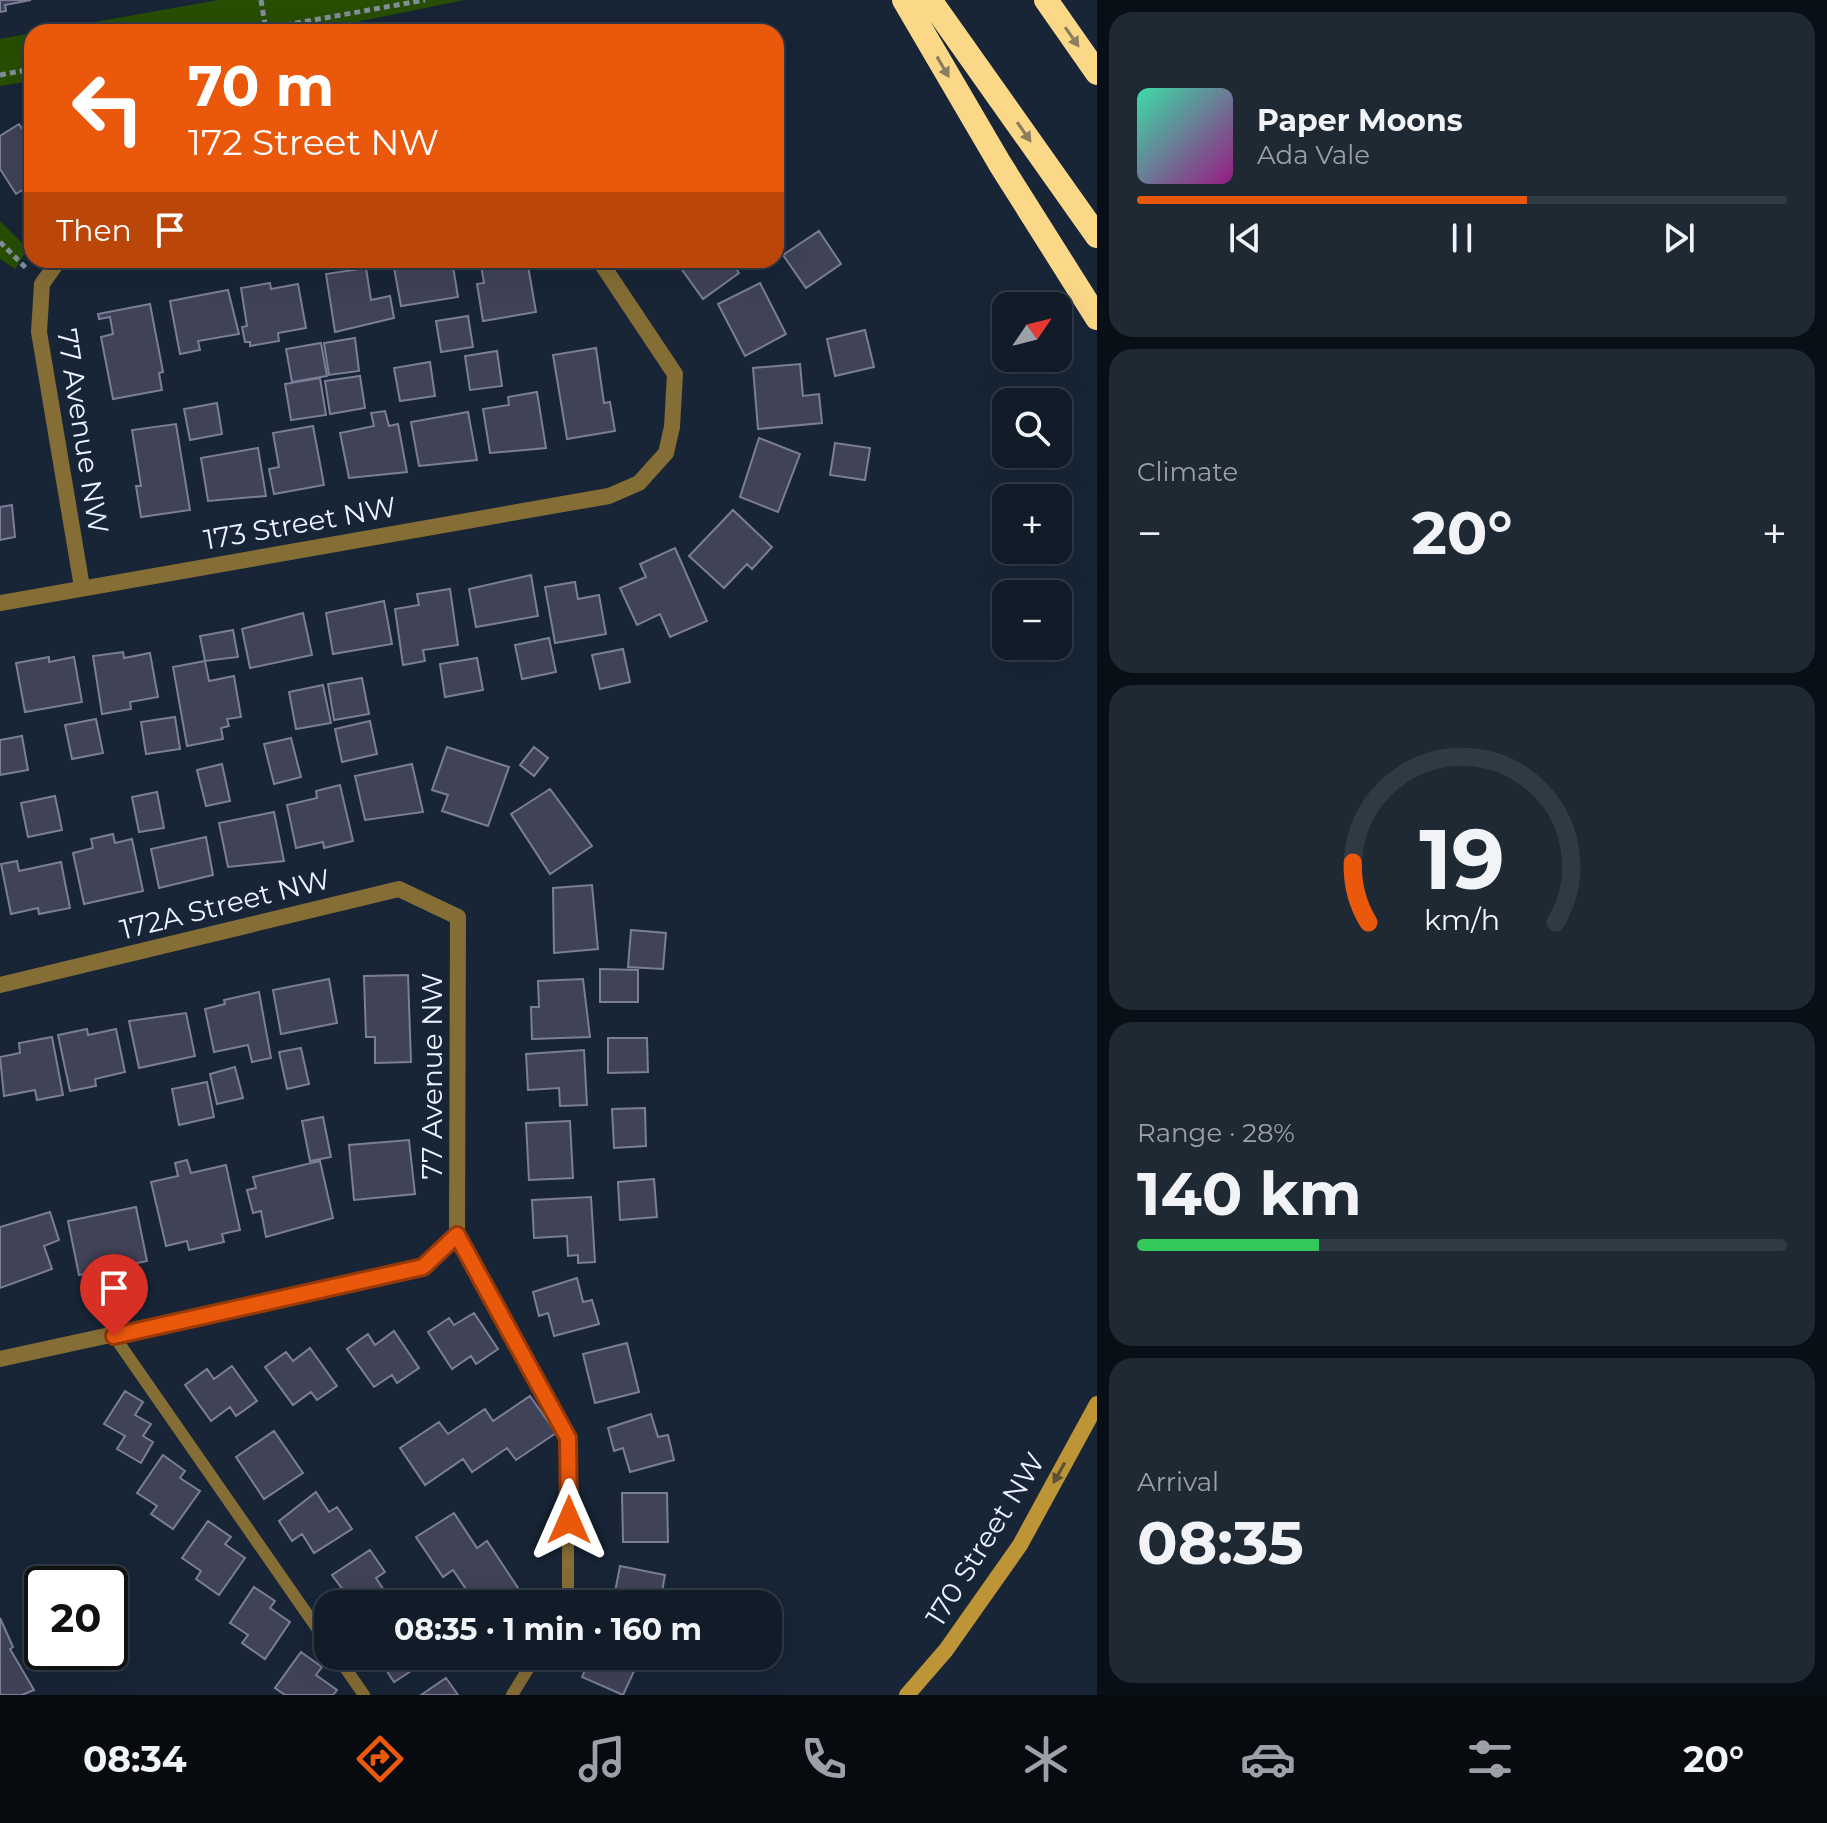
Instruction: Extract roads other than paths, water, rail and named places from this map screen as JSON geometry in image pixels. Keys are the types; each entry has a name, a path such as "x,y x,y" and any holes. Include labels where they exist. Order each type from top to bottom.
{"highway":[{"path":"904,0 1000,164 1097,318"},
{"path":"930,0 1097,236"},
{"path":"1046,0 1097,73"}],"main road":[{"name":"170 Street NW","path":"907,1695 946,1650 1020,1545 1097,1404"}],"street":[{"name":"77 Avenue NW","path":"53,268 42,284 39,332 82,587"},
{"name":"173 Street NW","path":"0,603 609,496 639,483 666,453 672,427 675,374 604,268"},
{"name":"172A Street NW","path":"0,985 399,889 458,917"},
{"name":"77 Avenue NW","path":"457,1235 458,917"},
{"path":"0,1359 423,1267 457,1235"}],"lane":[{"path":"457,1235 568,1438 568,1590"},
{"path":"114,1336 314,1624"},
{"path":"347,1670 364,1695"},
{"path":"512,1695 527,1670"}]}
